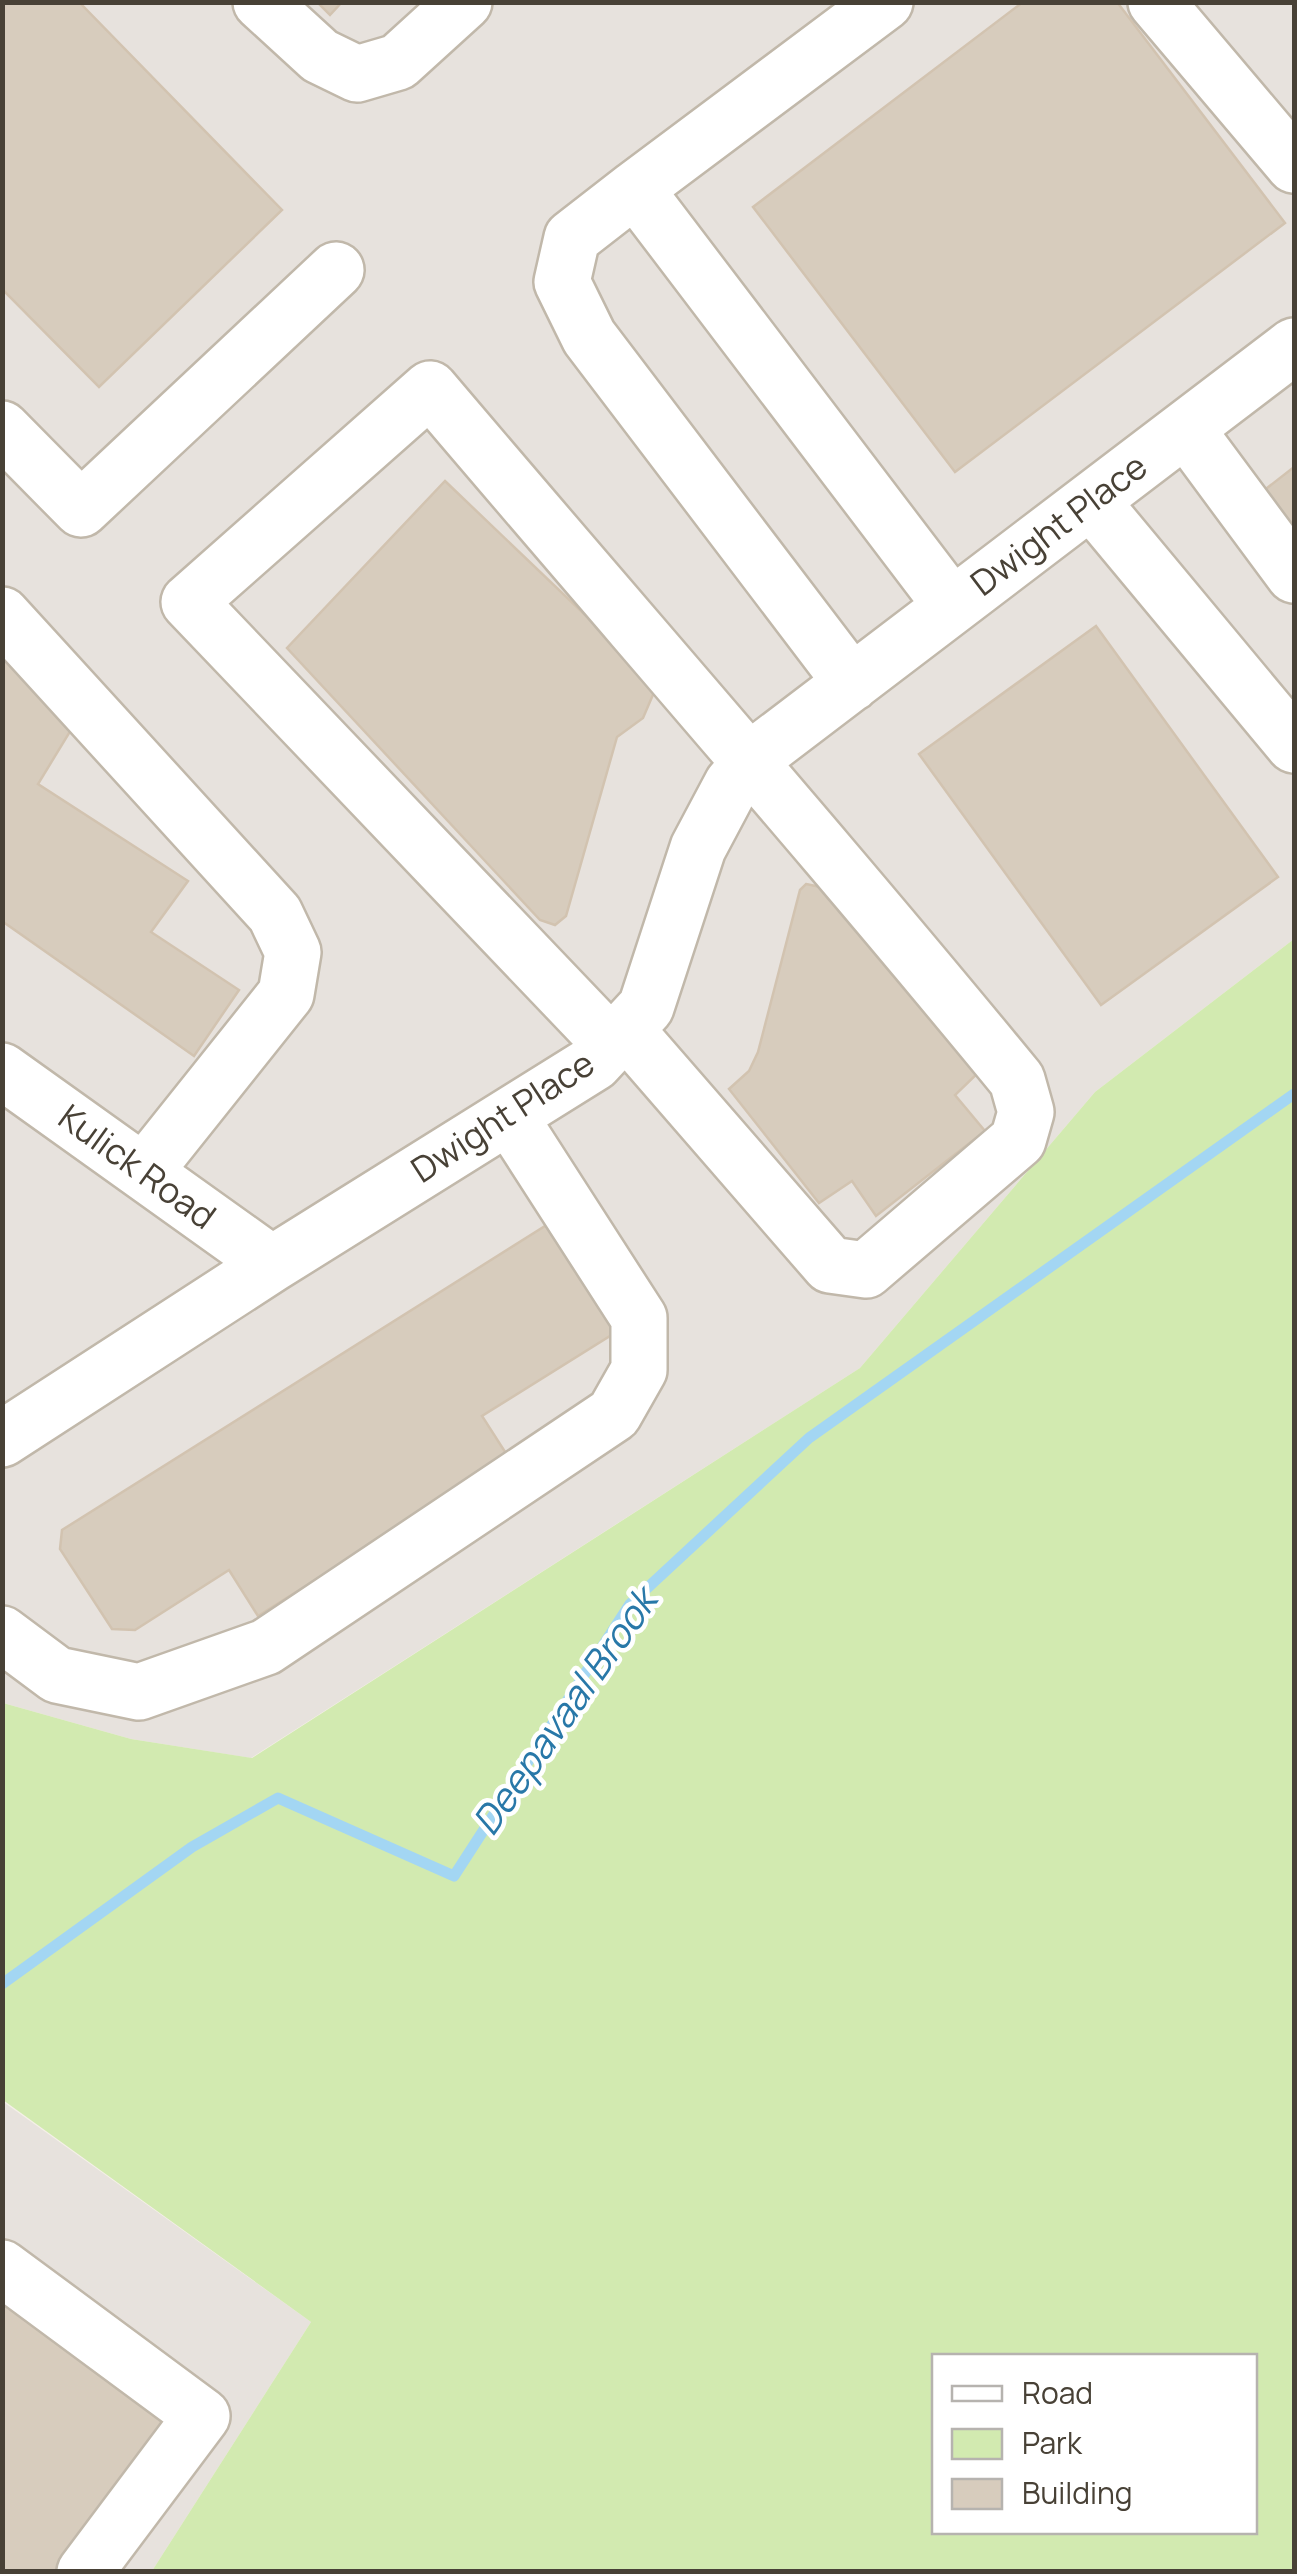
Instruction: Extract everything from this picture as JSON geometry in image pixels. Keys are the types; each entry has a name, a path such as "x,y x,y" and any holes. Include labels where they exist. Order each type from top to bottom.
{"street":[{"path":"262,2 320,56 357,74 398,62 464,2"},
{"path":"852,682 590,337 562,282 572,238 886,2"},
{"path":"1156,2 1294,165"},
{"path":"635,189 952,606"},
{"path":"2,428 81,510 336,270"},
{"name":"Dwight Place","path":"2,1438 594,1063 646,1007 698,848 732,784 758,754 1294,346"},
{"path":"430,388 749,765 861,890 1018,1080 1026,1112 1018,1140 866,1270 830,1265 618,1037 189,602 430,388"},
{"path":"1186,429 1294,576"},
{"path":"1091,501 1294,745"},
{"path":"2,615 275,914 294,952 286,994 144,1172"},
{"name":"Kulick Road","path":"2,1071 272,1264"},
{"path":"2,1634 57,1676 139,1692 176,1680 266,1647 614,1414 639,1370 639,1318 509,1116"},
{"path":"2,2268 202,2416 85,2572"}],"shaded area":[{"path":"2,3 1294,3 1294,939 1095,1092 860,1368 251,1758 131,1739 3,1703"},
{"path":"2,2101 311,2322 152,2571 3,2571"}],"green space":[{"path":"1294,939 1294,2571 152,2571 311,2322 3,2100 3,1703 131,1739 252,1758 860,1368 1095,1092"}],"building":[{"path":"2,2 79,2 282,210 99,387 2,289"},
{"path":"317,2 342,2 330,15"},
{"path":"1023,2 1117,2 1285,223 955,472 753,207"},
{"path":"1294,467 1294,534 1262,492"},
{"path":"445,481 648,675 655,690 643,718 617,737 566,916 555,925 540,920 287,648"},
{"path":"1096,626 1278,877 1101,1005 919,754"},
{"path":"2,652 74,725 38,784 188,881 151,932 239,990 194,1056 2,921"},
{"path":"806,884 825,888 980,1071 955,1095 985,1131 876,1216 852,1181 819,1203 729,1089 749,1071 758,1052 800,890"},
{"path":"553,1221 621,1329 482,1416 509,1458 258,1616 229,1570 135,1630 112,1629 60,1549 62,1530"},
{"path":"2,2298 180,2425 71,2572 2,2572"}],"waterway":[{"name":"Deepavaal Brook","path":"2,1984 192,1847 278,1798 454,1876 630,1604 809,1438 1294,1094"}]}
